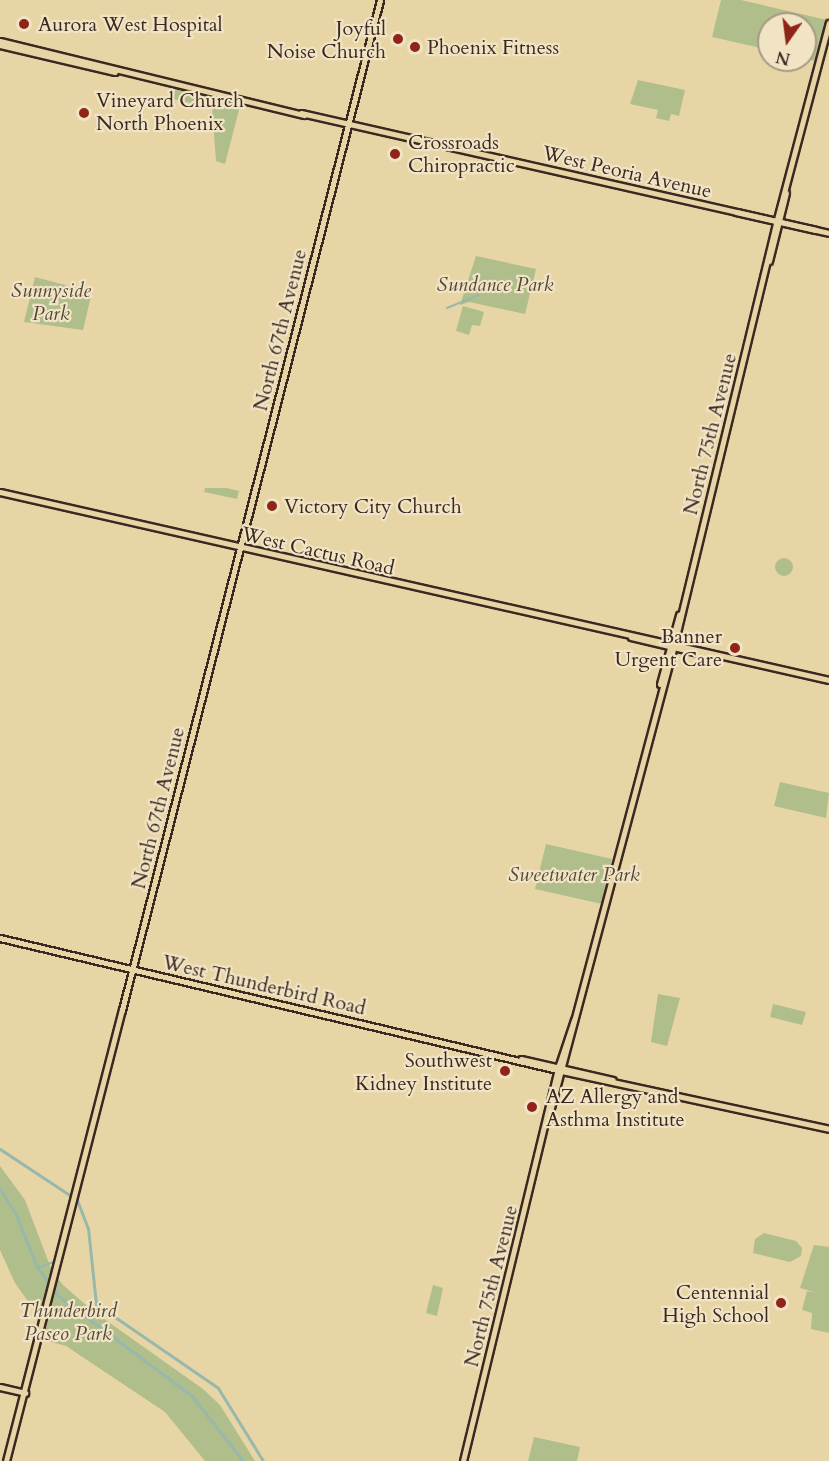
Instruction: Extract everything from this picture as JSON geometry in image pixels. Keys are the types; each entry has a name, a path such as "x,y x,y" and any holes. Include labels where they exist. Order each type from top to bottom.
{"main road":[{"name":"North 67th Avenue","path":"6,1461 380,0"},
{"name":"North 75th Avenue","path":"771,259 770,250 829,24"},
{"name":"West Peoria Avenue","path":"0,43 72,62 457,147 475,153"},
{"name":"West Peoria Avenue","path":"0,43 95,63 151,78"},
{"path":"72,62 95,63"},
{"name":"West Peoria Avenue","path":"349,124 437,146 829,233"},
{"path":"437,146 457,147"},
{"name":"North 75th Avenue","path":"463,1461 560,1068 660,696 771,259 778,222"},
{"name":"West Cactus Road","path":"0,492 240,549 829,680"},
{"name":"North 75th Avenue","path":"660,696 660,683 672,646"},
{"name":"West Thunderbird Road","path":"0,938 829,1129"},
{"path":"0,1387 23,1393"}],"green space":[{"path":"721,0 741,0 793,12 757,12 757,47 712,37"},
{"path":"817,18 827,20 817,57"},
{"path":"638,80 685,90 679,116 671,114 669,121 656,118 658,110 630,104"},
{"path":"176,87 241,102 225,164 216,161 212,108 173,99"},
{"name":"Sundance Park","path":"476,256 536,269 525,314 469,302 460,305"},
{"name":"Sunnyside Park","path":"35,277 92,292 83,330 24,322"},
{"path":"463,306 484,312 480,326 472,325 469,335 456,331"},
{"path":"205,488 227,488 239,491 237,499 204,492"},
{"path":"784,558 790,561 793,567 790,573 784,576 778,573 775,567 778,561"},
{"path":"780,782 829,793 826,818 774,806"},
{"name":"Sweetwater Park","path":"546,844 612,859 602,904 535,889"},
{"path":"658,994 680,998 667,1046 651,1042"},
{"path":"773,1004 806,1012 802,1025 770,1017"},
{"name":"Thunderbird Paseo Park","path":"0,1166 25,1200 52,1271 63,1285 93,1311 203,1389 220,1405 255,1461 205,1461 165,1412 66,1346 40,1339 44,1324 15,1283 0,1250"},
{"path":"764,1233 796,1241 802,1248 801,1256 790,1262 753,1253 755,1239"},
{"path":"814,1245 829,1247 829,1333 811,1329 812,1313 802,1310 807,1291 817,1293 800,1288"},
{"path":"433,1285 443,1288 437,1316 426,1313"},
{"path":"534,1437 580,1447 577,1461 528,1461"}],"waterway":[{"path":"447,308 479,295"},
{"path":"0,1149 77,1200 88,1228 96,1304 218,1388 263,1461"},
{"path":"0,1189 16,1215 37,1267 57,1295 192,1396 243,1461"},
{"path":"38,1268 56,1261"}],"place":[{"name":"Aurora West Hospital","path":"24,24"},
{"name":"Joyful Noise Church","path":"398,39"},
{"name":"Phoenix Fitness","path":"415,47"},
{"name":"Vineyard Church North Phoenix","path":"84,113"},
{"name":"Crossroads Chiropractic","path":"395,154"},
{"name":"Victory City Church","path":"272,506"},
{"name":"Banner Urgent Care","path":"735,648"},
{"name":"Southwest Kidney Institute","path":"505,1071"},
{"name":"AZ Allergy and Asthma Institute","path":"532,1107"},
{"name":"Centennial High School","path":"781,1303"}]}
